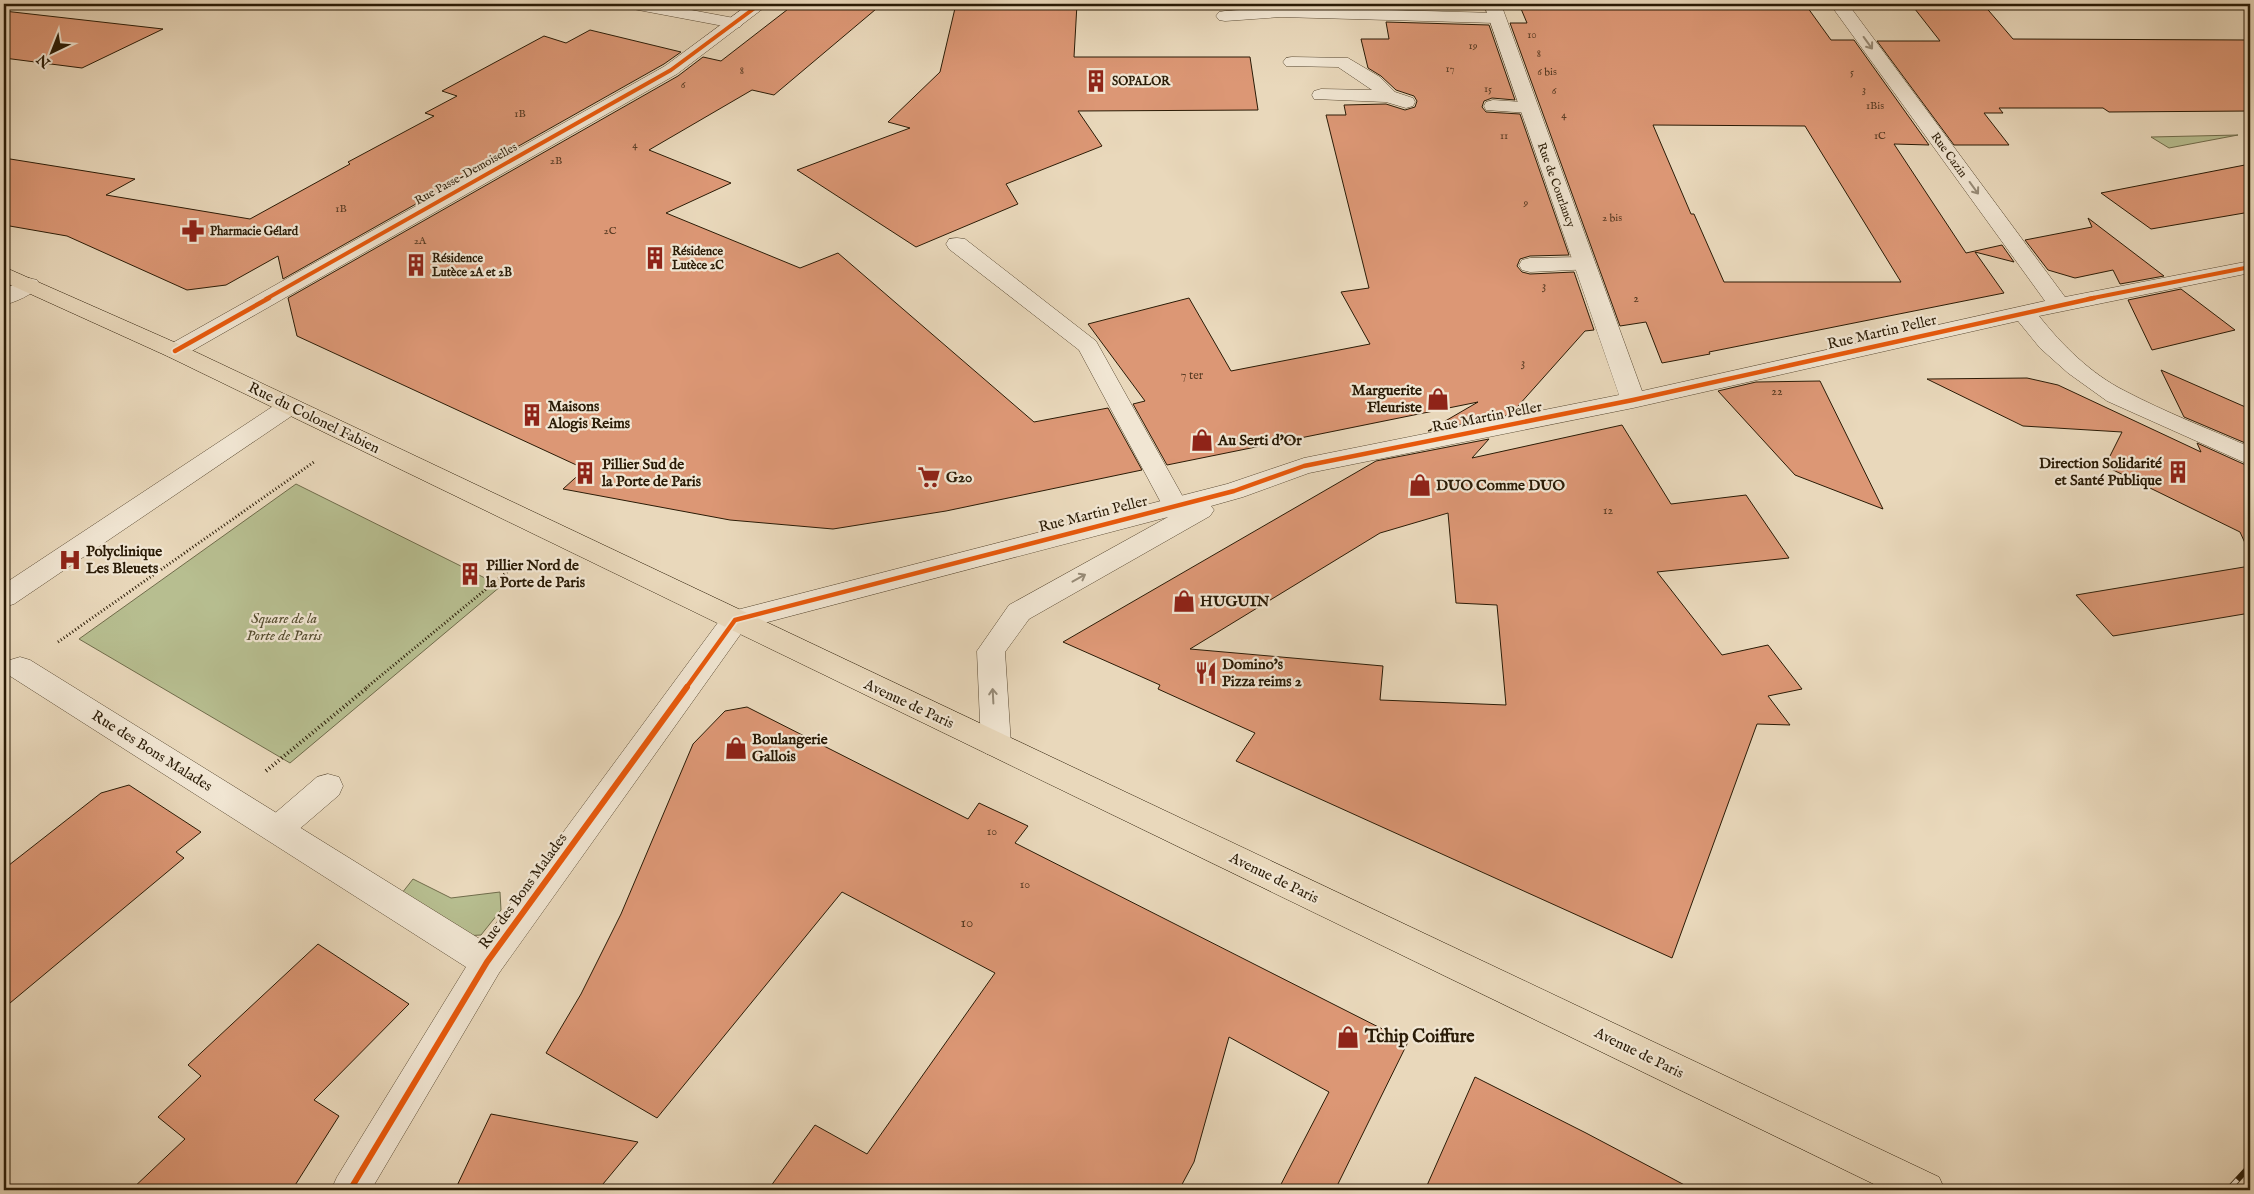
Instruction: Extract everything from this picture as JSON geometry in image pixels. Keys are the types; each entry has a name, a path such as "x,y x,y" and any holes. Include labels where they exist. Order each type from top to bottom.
{"main road":[{"name":"Rue du Colonel Fabien","path":"4,274 175,351 622,567"},
{"name":"Avenue de Paris","path":"622,567 1926,1190"}],"street":[{"path":"634,4 734,23"},
{"name":"Rue Passe-Demoiselles","path":"175,351 671,70 760,4"},
{"name":"Rue Cazin","path":"1839,4 2059,306"},
{"name":"Rue de Courlancy","path":"1225,16 1280,12 1494,11 1633,400"},
{"path":"1292,62 1342,62 1374,81 1388,96"},
{"path":"1322,95 1388,96 1406,102"},
{"path":"1493,106 1528,107"},
{"name":"Rue Martin Peller","path":"957,244 1088,346 1175,506"},
{"path":"1530,265 1584,264"},
{"name":"Rue Martin Peller","path":"735,620 1234,491 1304,466 1633,400 2024,313 2250,267"},
{"path":"4,298 29,285"},
{"path":"2024,313 2048,343 2069,362 2115,396 2250,457"},
{"path":"4,597 290,406"},
{"path":"996,745 991,651 1019,612 1234,491"},
{"name":"Rue des Bons Malades","path":"350,1190 487,962 735,620"},
{"name":"Rue des Bons Malades","path":"20,668 487,962"},
{"path":"278,829 328,786"}],"path":[{"path":"20,668 351,436"},
{"path":"231,800 554,534"}],"green space":[{"path":"2238,135 2169,148 2151,137"},
{"name":"Square de la Porte de Paris","path":"296,484 501,586 290,763 79,639"},
{"path":"413,879 451,898 500,892 501,910 481,935 464,936 402,893"}],"building":[{"path":"882,4 774,95 752,90 649,150 731,183 666,213 800,268 838,253 1034,422 1108,408 1142,470 946,511 833,529 730,520 563,489 585,469 297,336 288,298 678,76 703,57 721,61 792,6"},
{"path":"956,4 1077,4 1074,57 1250,57 1258,110 1078,111 1102,146 1006,184 1018,204 916,247 797,170 910,128 888,122 940,72"},
{"path":"1519,4 1750,6 1749,4 1805,4 1831,40 1854,40 1929,145 1894,144 1966,253 2002,245 2014,262 1975,252 2004,293 1662,363 1646,322 1620,326 1510,23 1527,23","holes":["1653,125 1805,126 1901,282 1724,282 1694,214 1691,214"]},
{"path":"1911,4 1983,4 2013,39 2250,40 2250,111 2109,112 2103,108 1999,108 2003,113 1984,113 2009,145 1954,145 1877,41 1940,41"},
{"path":"4,11 163,29 82,68 4,58"},
{"path":"1386,22 1489,25 1515,100 1492,98 1484,101 1482,107 1486,112 1520,114 1569,255 1530,256 1520,259 1517,266 1522,272 1530,274 1574,272 1594,330 1585,331 1510,415 1428,431 1478,402 1167,465 1133,404 1145,401 1088,324 1189,298 1231,371 1370,344 1341,292 1369,288 1326,115 1346,115 1344,105 1386,104 1405,110 1415,107 1417,101 1414,96 1396,90 1381,76 1368,68 1361,39 1389,39"},
{"path":"590,30 681,52 664,64 283,279 278,256 226,285 187,290 67,236 4,225 4,158 135,179 106,195 250,219 350,164 348,162 434,116 425,113 457,96 442,91 544,36 566,43"},
{"path":"2250,164 2250,212 2151,229 2101,193"},
{"path":"2088,218 2164,276 2120,284 2113,270 2075,278 2048,270 2025,240 2092,227"},
{"path":"2181,289 2235,330 2152,350 2128,300"},
{"path":"2161,370 2250,409 2250,445 2184,417"},
{"path":"2027,378 2058,385 2201,452 2197,443 2250,467 2250,554 2240,532 2105,466 2122,432 2023,426 1927,379"},
{"path":"1820,381 1883,509 1795,475 1718,391 1756,382"},
{"path":"1622,425 1671,504 1746,495 1789,558 1657,572 1722,655 1768,645 1802,689 1768,696 1790,725 1757,724 1672,958 1236,761 1255,733 1158,689 1160,685 1063,642 1376,461 1489,439 1472,458","holes":["1448,513 1456,603 1497,605 1506,705 1380,700 1383,666 1190,649 1380,533"]},
{"path":"2250,566 2250,613 2113,636 2076,595"},
{"path":"747,707 968,819 979,803 1028,826 1015,843 1408,1042 1335,1190 1278,1190 1329,1092 1229,1037 1194,1162 1179,1190 768,1190 815,1125 867,1154 995,973 842,892 657,1118 546,1053 581,994 621,914 693,744 725,711"},
{"path":"129,785 201,832 176,852 184,858 4,1008 4,869 101,793"},
{"path":"318,944 409,1004 314,1100 339,1116 292,1190 131,1190 185,1139 158,1117 201,1076 188,1065"},
{"path":"1475,1077 1586,1133 1694,1190 1425,1190"},
{"path":"491,1114 638,1142 598,1190 455,1190"}],"railway":[{"path":"2228,1190 2250,1166"}],"cycle path":[{"path":"175,351 671,70 760,4"},
{"path":"350,1190 487,962 735,620 1234,491 1304,466 1633,400 2059,305 2250,267"}],"place":[{"name":"SOPALOR","path":"1096,81"},
{"name":"Pharmacie Gélard","path":"193,231"},
{"name":"Résidence Lutèce 2C","path":"655,258"},
{"name":"Résidence Lutèce 2A et 2B","path":"416,265"},
{"name":"Marguerite Fleuriste","path":"1438,399"},
{"name":"Maisons Alogis Reims","path":"532,415"},
{"name":"Au Serti d'Or","path":"1202,440"},
{"name":"Direction Solidarité et Santé Publique","path":"2178,472"},
{"name":"Pillier Sud de la Porte de Paris","path":"585,473"},
{"name":"G20","path":"929,477"},
{"name":"DUO Comme DUO","path":"1420,485"},
{"name":"Polyclinique Les Bleuets","path":"70,560"},
{"name":"Pillier Nord de la Porte de Paris","path":"470,574"},
{"name":"HUGUIN","path":"1184,601"},
{"name":"Domino's Pizza reims 2","path":"1206,673"},
{"name":"Boulangerie Gallois","path":"736,748"},
{"name":"Tchip Coiffure","path":"1348,1037"}]}
